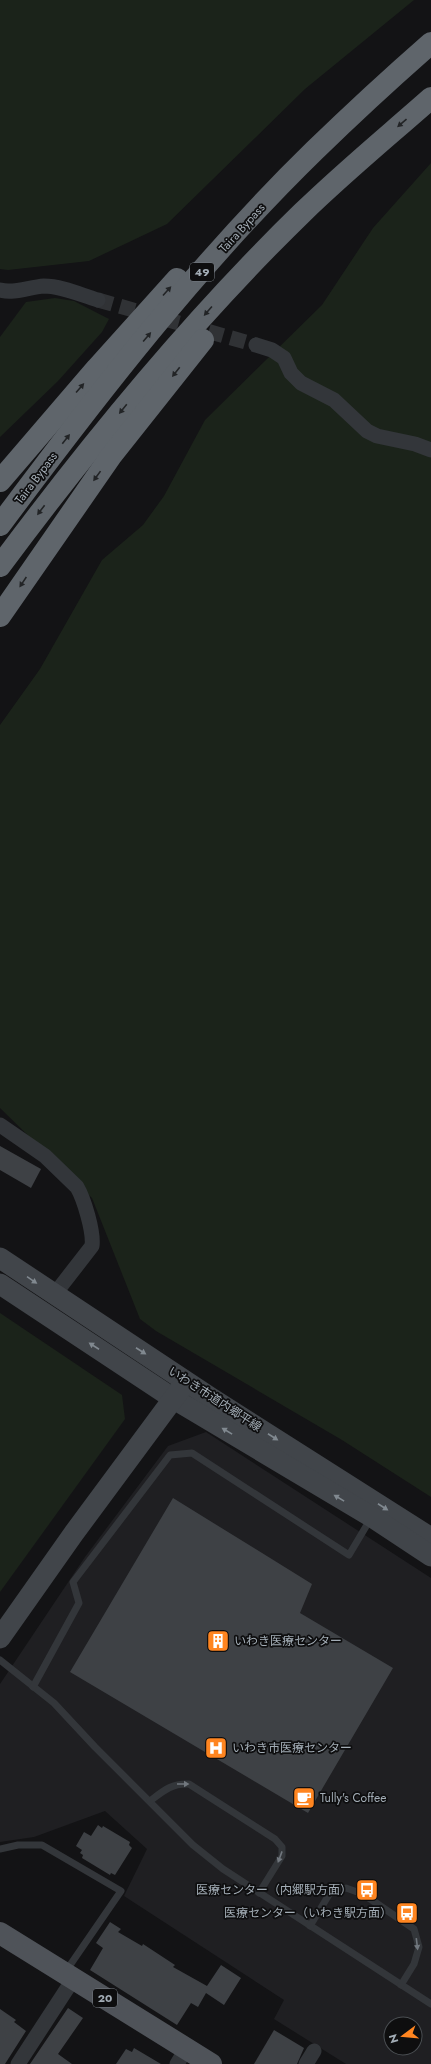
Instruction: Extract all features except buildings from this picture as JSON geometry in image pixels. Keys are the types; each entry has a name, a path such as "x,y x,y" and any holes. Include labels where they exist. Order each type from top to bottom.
{"highway":[{"path":"0,481 96,368 229,221 321,132 399,64 431,40"},
{"name":"Taira Bypass","path":"0,525 121,368 240,229 313,152 388,81 431,44"},
{"name":"Taira Bypass","path":"0,566 48,501 145,383 221,297 301,214 346,172 431,98"},
{"path":"0,616 111,456 188,358 346,172"}],"main road":[{"name":"20","path":"0,1932 69,1976 181,2056 211,2064"}],"street":[{"path":"0,290 12,291 44,286 56,287 98,300"},
{"path":"256,345 272,350 284,358 291,372 301,383 334,400 372,433 384,439 415,444 431,450"},
{"path":"0,1125 45,1156 77,1187 81,1193 93,1239 92,1246 54,1295"},
{"name":"いわき市道内郷平線","path":"0,1258 54,1295 431,1538"},
{"name":"いわき市道内郷平線","path":"0,1284 174,1399 372,1517 431,1556"},
{"path":"0,1638 79,1526 174,1399 186,1380"},
{"path":"18,2064 69,1976"},
{"path":"306,2064 314,2051"}],"lane":[{"path":"33,1687 79,1603 73,1582 170,1455 192,1453 349,1555 372,1517"},
{"path":"0,1660 54,1703 95,1747 193,1845 223,1869 431,2004"},
{"path":"150,1801 169,1786 179,1783 189,1784 275,1839 282,1847 282,1856 259,1893"},
{"path":"0,1849 24,1844 42,1845 68,1858 121,1891 69,1976"},
{"path":"310,1926 330,1894 346,1888 363,1894 387,1908 414,1929 419,1947 414,1964 401,1985"}],"shaded area":[{"path":"0,0 414,0 305,89 167,224 89,261 8,270 0,269"},
{"path":"431,163 431,1497 342,1440 156,1331 140,1319 92,1198 0,1108 0,725 40,669 102,560 143,525 164,496 205,420 322,305 373,228"},
{"path":"55,298 74,301 109,319 102,332 58,381 0,437 0,337 26,302"},
{"path":"0,1313 122,1395 125,1419 0,1592"},
{"name":"いわき市医療センター","path":"206,1432 431,1578 431,2064 346,2064 274,2019 284,2000 124,1896 147,1849 105,1811 34,1837 0,1842 0,1684 85,1557 168,1446"}],"tunnel":[{"path":"98,300 256,345"}],"place":[{"name":"いわき医療センター","path":"218,1641"},
{"name":"いわき市医療センター","path":"216,1748"},
{"name":"Tully's Coffee","path":"304,1798"},
{"name":"医療センター（内郷駅方面）","path":"367,1890"},
{"name":"医療センター（いわき駅方面）","path":"407,1913"}]}
